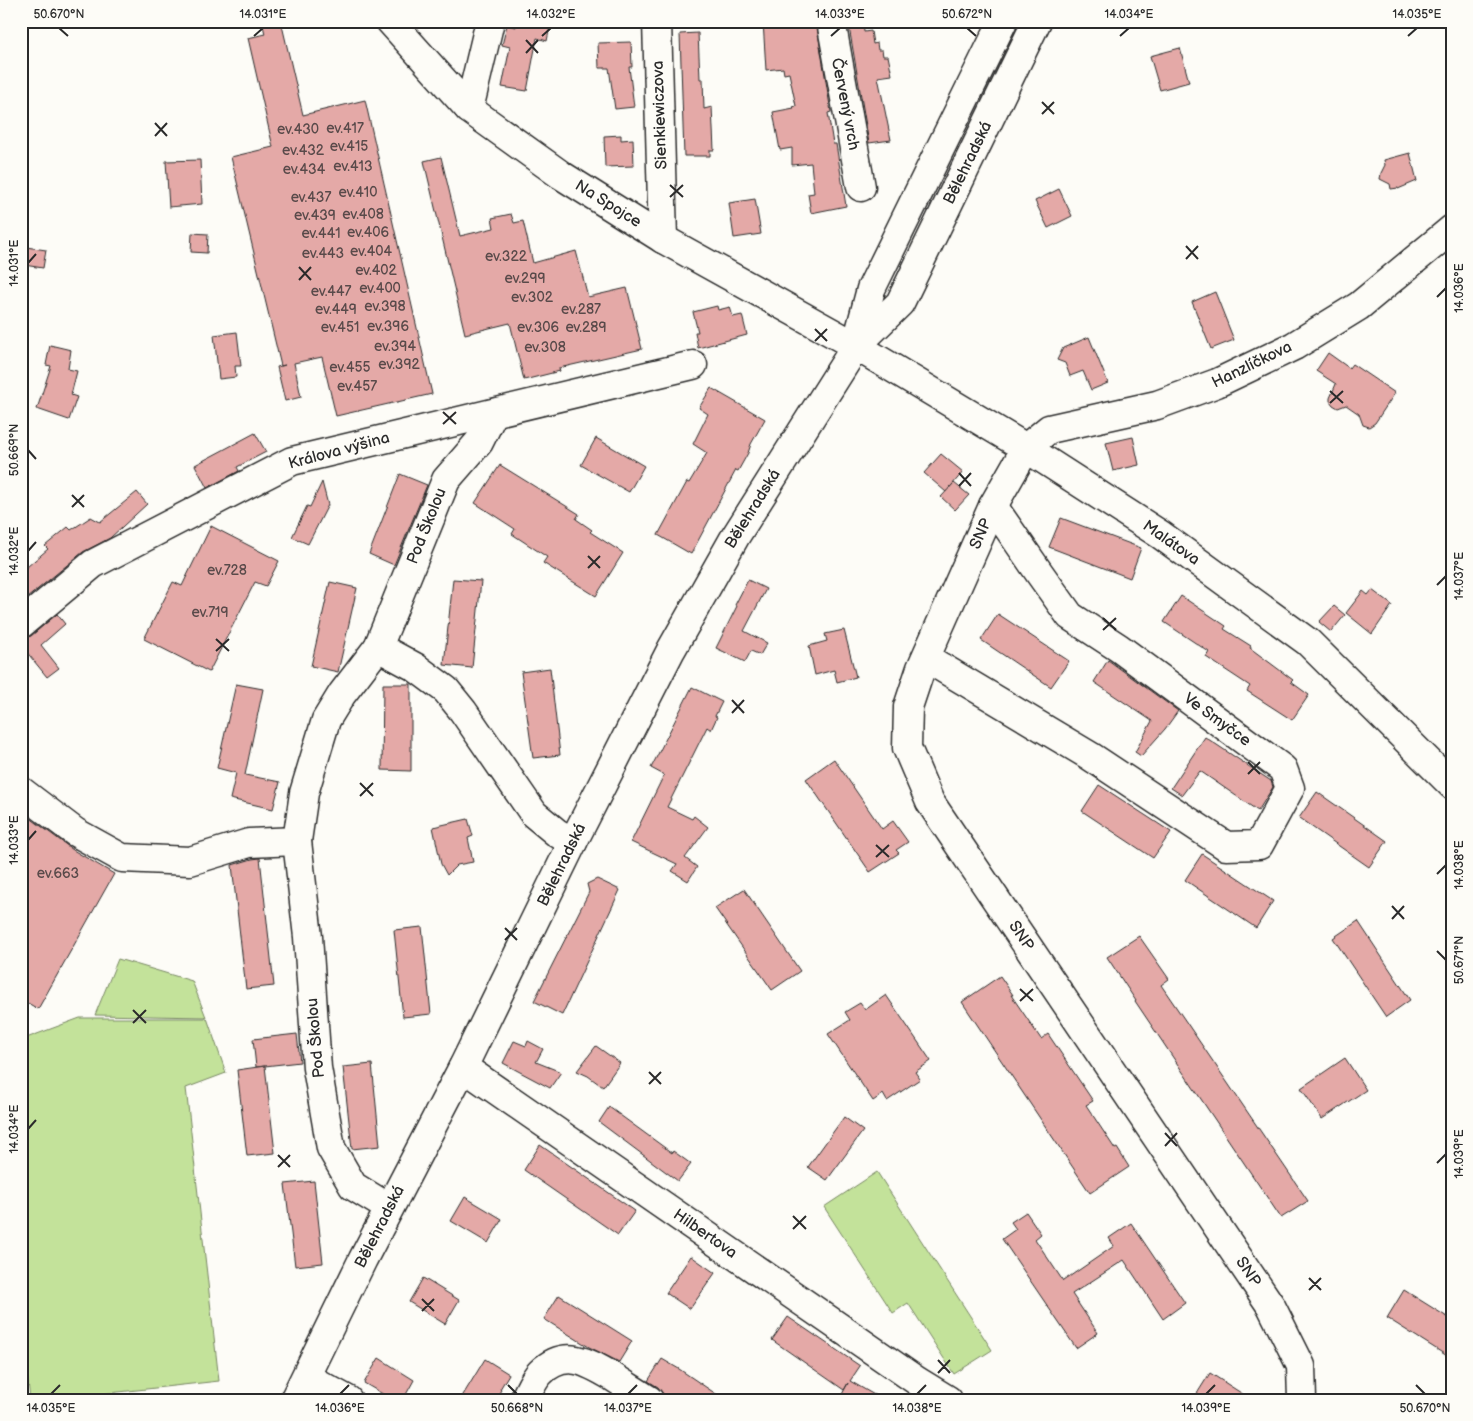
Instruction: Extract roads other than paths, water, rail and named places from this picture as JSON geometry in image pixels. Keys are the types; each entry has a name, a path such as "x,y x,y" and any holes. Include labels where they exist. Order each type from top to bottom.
{"street":[{"name":"Na Spojce","path":"390,21 469,109 561,175 663,239 856,346"},
{"path":"414,21 422,57"},
{"path":"469,109 490,21"},
{"name":"Sienkiewiczova","path":"657,21 663,239"},
{"name":"Červený vrch","path":"831,21 861,187"},
{"name":"Bělehradská","path":"856,346 871,289 1003,21"},
{"name":"Bělehradská","path":"300,1388 671,650 740,528 856,346 900,303 1038,21"},
{"name":"Hanzlíčkova","path":"1026,448 1049,429 1157,405 1217,383 1294,346 1359,306 1452,229"},
{"name":"Malátova","path":"856,346 1026,448 1162,536 1308,642 1452,785"},
{"name":"Králova výšina","path":"21,624 93,564 292,461 693,365"},
{"name":"Pod Školou","path":"389,1208 354,1186 331,1148 317,1068 308,937 297,841 304,793 326,720 342,694 378,647 446,480 479,442 493,414"},
{"name":"SNP","path":"1026,448 993,506 926,658 908,707 907,748 930,802 1271,1306 1301,1366 1302,1400"},
{"name":"Ve Smyčce","path":"926,658 1090,756 1226,846 1259,845 1290,788 1284,769 1119,648 1070,616 993,506"},
{"path":"378,647 415,667 446,690 463,711 534,814 556,833 573,842"},
{"path":"21,791 75,832 122,858 190,861 249,843 297,841"},
{"name":"Hilbertova","path":"463,1067 912,1391 948,1400"},
{"path":"524,1400 539,1375 549,1366 562,1360 578,1360 590,1364 649,1400"},
{"path":"300,1388 348,1400"}]}
